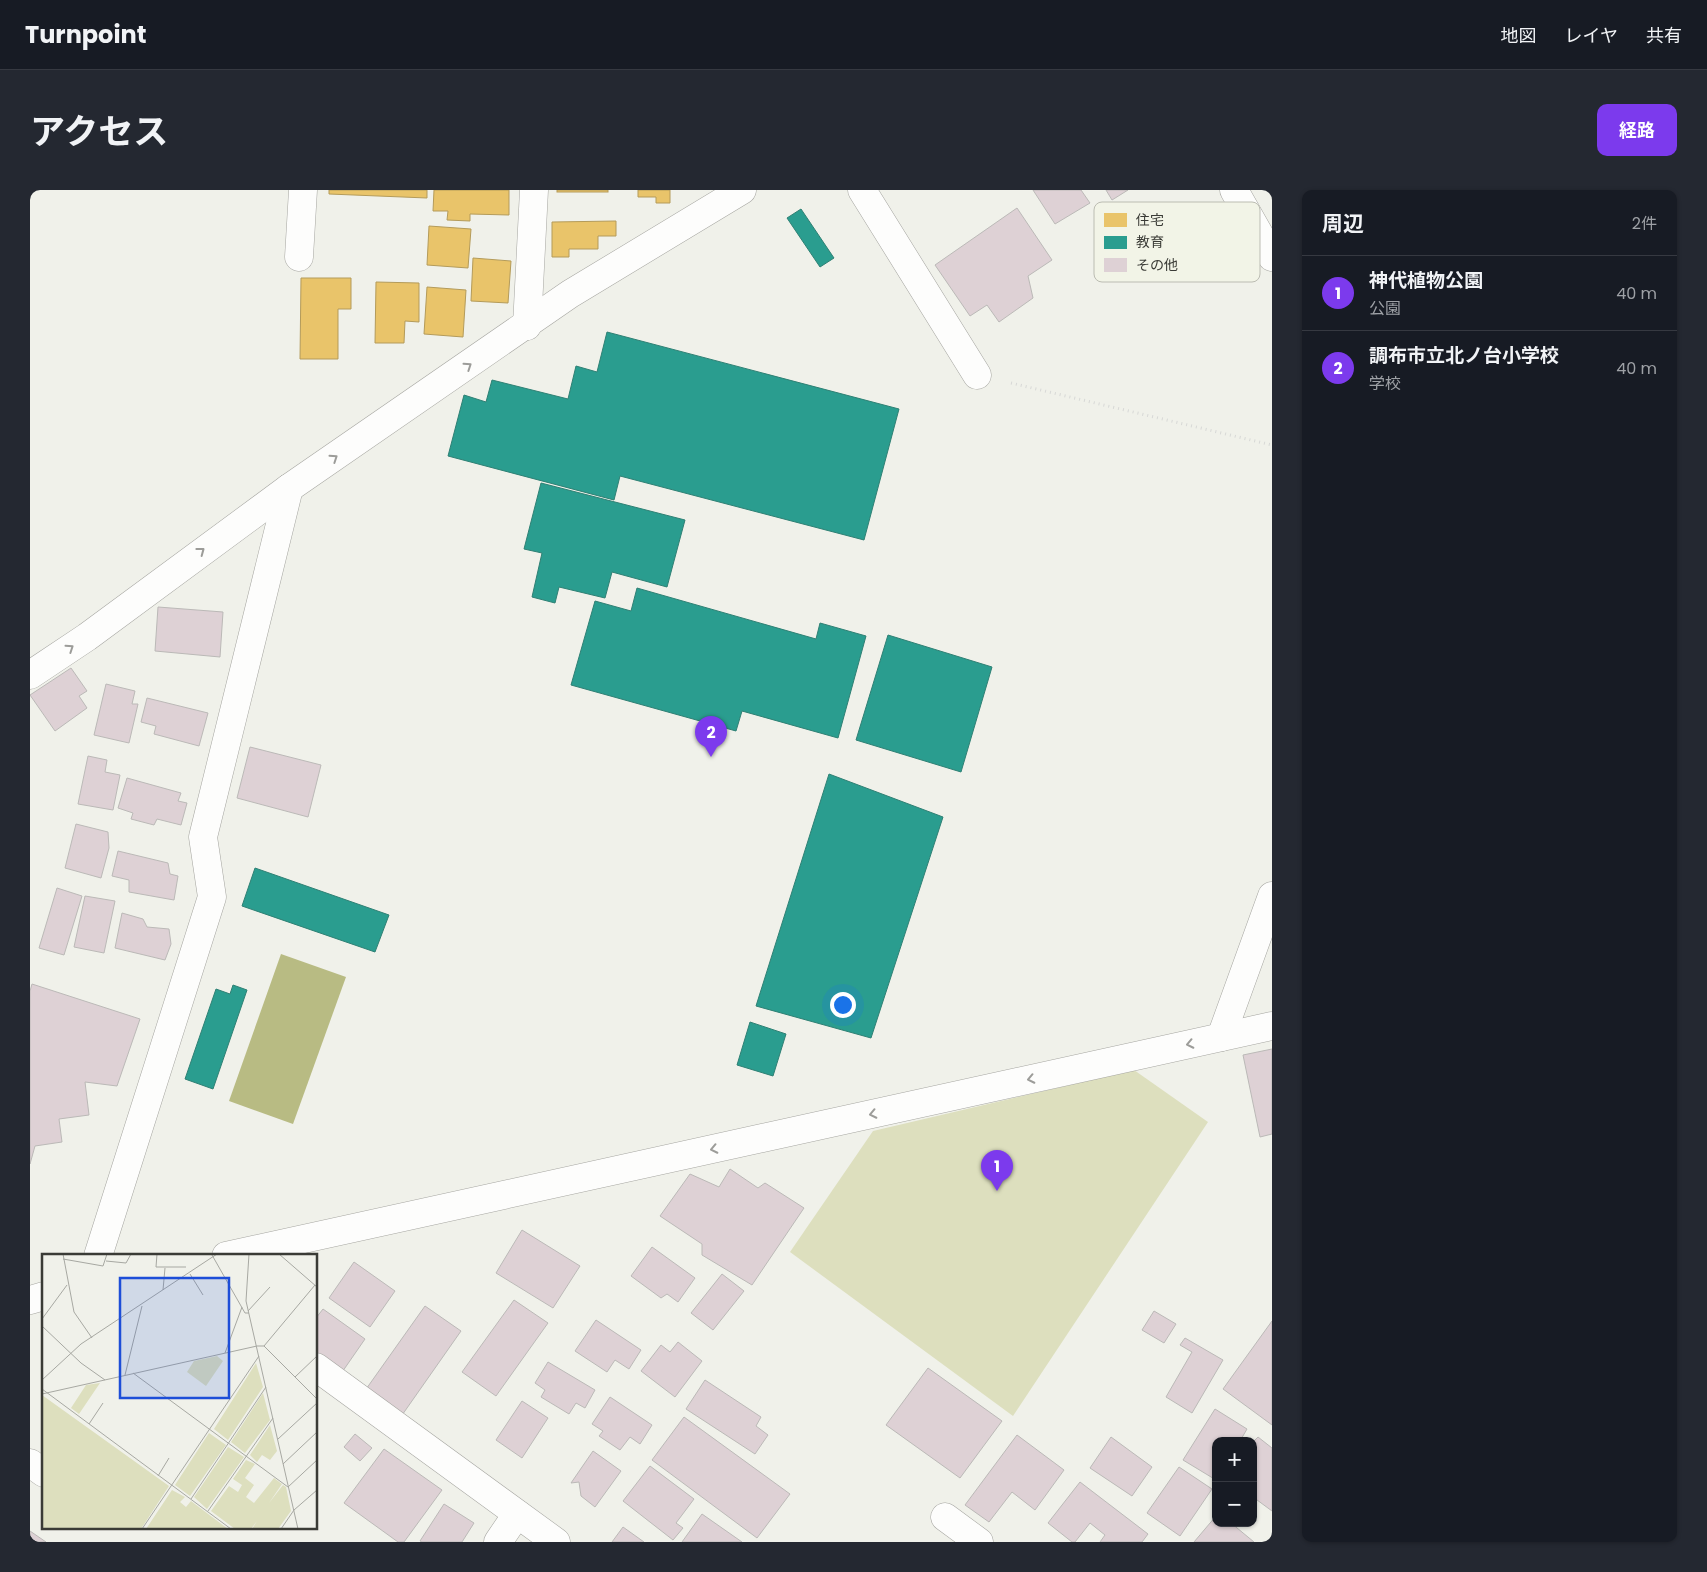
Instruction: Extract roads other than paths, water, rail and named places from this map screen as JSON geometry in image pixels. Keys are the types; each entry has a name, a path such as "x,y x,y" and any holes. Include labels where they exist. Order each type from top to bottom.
{"street":[{"path":"299,257 303,190"},
{"path":"527,326 534,190"},
{"path":"30,676 289,488 527,326 570,294 742,190"},
{"path":"862,190 977,375"},
{"path":"1234,190 1241,202"},
{"path":"1260,236 1272,257"},
{"path":"99,1254 212,897 203,837 289,488"},
{"path":"1221,1037 1272,896"},
{"path":"235,1254 1272,1026"},
{"path":"318,1368 556,1542"},
{"path":"30,1463 42,1472"},
{"path":"498,1542 517,1514"},
{"path":"945,1517 980,1542"}],"place":[{"name":"調布市立北ノ台小学校","path":"711,757"},
{"name":"神代植物公園","path":"997,1191"}]}
